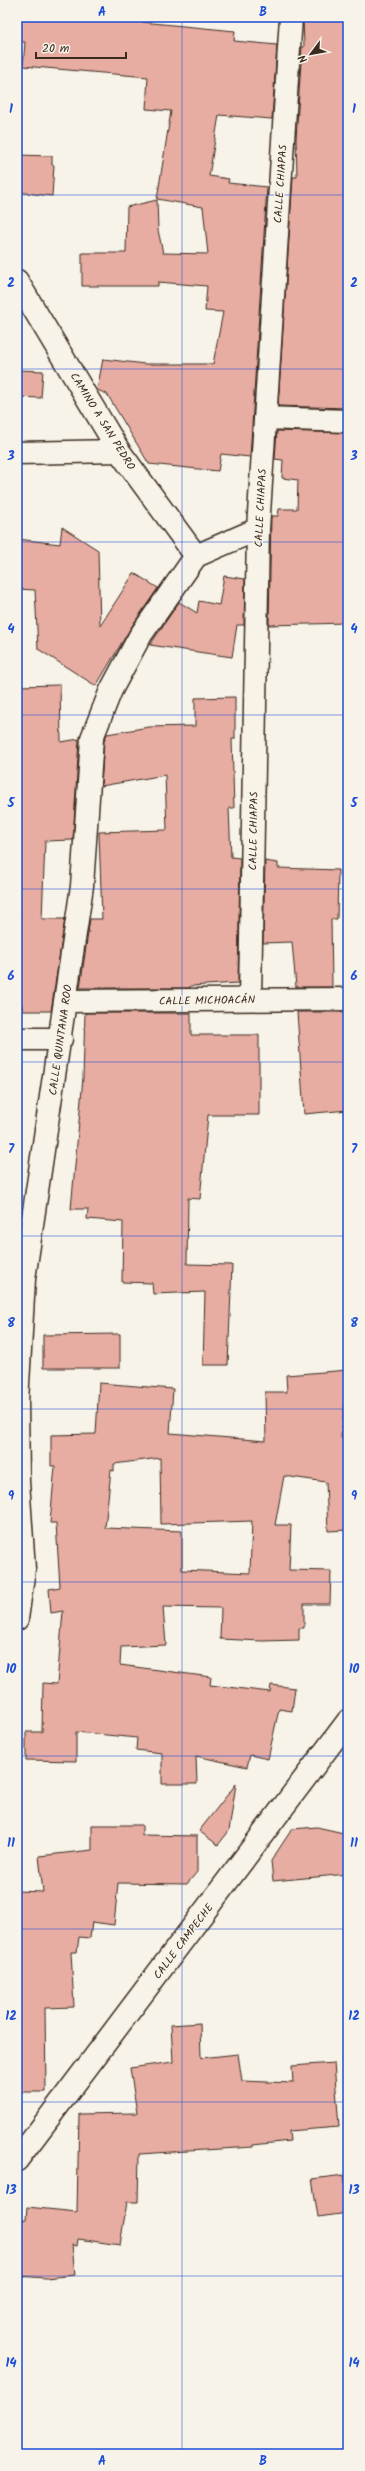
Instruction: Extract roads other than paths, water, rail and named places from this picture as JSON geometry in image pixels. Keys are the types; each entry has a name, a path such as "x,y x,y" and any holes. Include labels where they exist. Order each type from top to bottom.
{"street":[{"name":"CALLE CHIAPAS","path":"250,999 258,529 291,17"},
{"name":"CAMINO A SAN PEDRO","path":"17,282 120,451 196,556"},
{"path":"265,418 348,421"},
{"path":"17,453 120,451"},
{"path":"196,556 258,529"},
{"name":"CALLE QUINTANA ROO","path":"17,1619 24,1569 18,1481 17,1402 21,1279 26,1204 61,1039 82,886 92,738 111,690 140,636 196,556"},
{"name":"CALLE MICHOACÁN","path":"66,1001 348,999"},
{"path":"17,1039 61,1039"},
{"name":"CALLE CAMPECHE","path":"17,2160 348,1721"}]}
